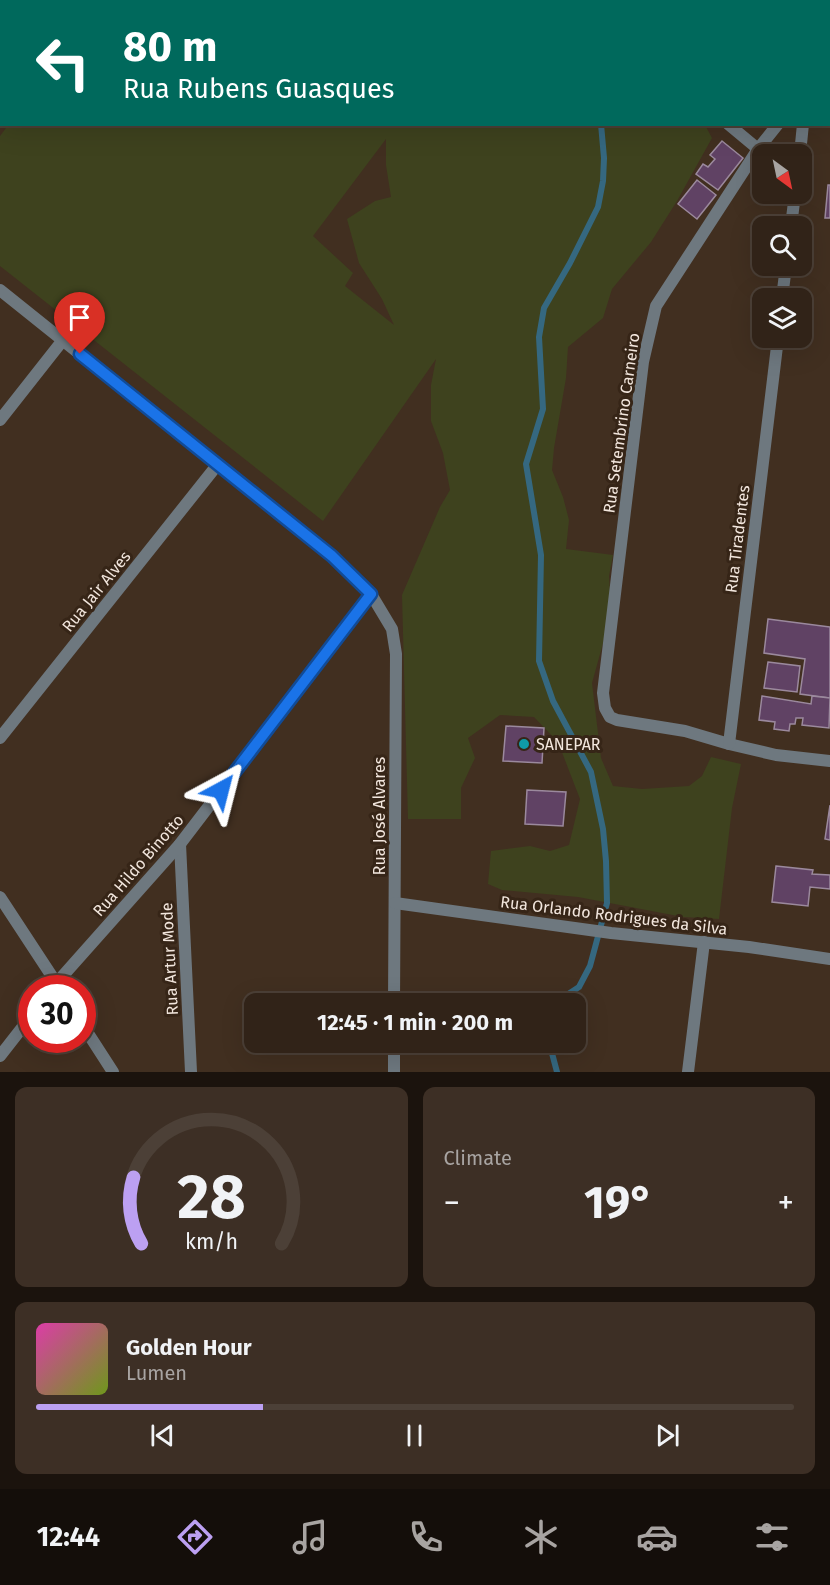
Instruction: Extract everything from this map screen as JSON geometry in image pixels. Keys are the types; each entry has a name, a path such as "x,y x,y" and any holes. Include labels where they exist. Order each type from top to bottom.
{"street":[{"path":"730,126 752,144"},
{"name":"Rua Setembrino Carneiro","path":"762,144 776,126"},
{"path":"801,144 803,126"},
{"name":"Rua Setembrino Carneiro","path":"729,744 685,731 617,720 610,717 605,708 603,693 643,362 656,306 752,158"},
{"path":"0,290 332,556 371,594"},
{"path":"0,420 63,340"},
{"name":"Rua Tiradentes","path":"729,744 777,348"},
{"name":"Rua Jair Alves","path":"0,738 218,464"},
{"name":"Rua José Alvares","path":"371,594 392,629 396,654 394,993"},
{"name":"Rua Hildo Binotto","path":"66,975 180,844 371,594"},
{"path":"729,744 776,755 830,761"},
{"name":"Rua Artur Mode","path":"180,844 191,1072"},
{"path":"0,897 49,975"},
{"name":"Rua Orlando Rodrigues da Silva","path":"395,903 586,930 704,942 830,959"},
{"path":"688,1072 704,942"},
{"path":"0,1056 18,1033"},
{"path":"96,1046 113,1072"},
{"path":"394,1053 394,1072"}],"green space":[{"path":"8,126 706,126 712,138 677,201 651,242 612,289 603,318 568,347 566,378 552,470 569,520 566,549 613,555 609,576 610,593 605,636 592,683 601,758 613,786 642,789 689,786 702,776 711,757 741,764 732,808 719,919 683,917 578,897 502,890 488,884 491,851 530,846 550,851 569,845 580,799 558,742 534,717 500,715 468,738 475,758 461,788 461,819 408,819 402,595 440,507 450,490 443,453 431,421 431,385 436,359 323,521 0,266 0,136","holes":["386,139 386,165 391,197 375,201 347,219 359,263 382,299 394,325 345,286 353,273 313,236"]}],"building":[{"path":"722,141 743,158 718,190 696,174 703,164 708,167 715,159 710,155"},
{"path":"697,180 716,195 697,219 678,204"},
{"path":"828,185 830,185 830,218 825,218"},
{"path":"768,619 830,627 830,698 800,694 805,659 764,653"},
{"path":"768,662 800,666 797,692 764,688"},
{"path":"762,696 811,704 812,696 830,698 829,728 802,725 803,718 796,718 795,724 790,724 789,731 774,729 775,722 759,720"},
{"name":"SANEPAR","path":"506,726 544,728 542,763 503,761"},
{"path":"527,790 566,792 563,826 525,824"},
{"path":"830,805 830,840 825,839"},
{"path":"776,866 813,870 812,874 830,875 830,889 810,887 808,906 772,902"}],"waterway":[{"path":"570,993 579,987 590,966 607,903 606,861 603,829 591,772 553,701 539,661 541,555 526,464 543,409 539,337 544,308 598,207 603,181 604,158 601,126"},
{"path":"552,1053 557,1072"}],"place":[{"name":"SANEPAR","path":"524,744"}],"route":[{"path":"80,354 332,556 371,594 221,790"}]}
